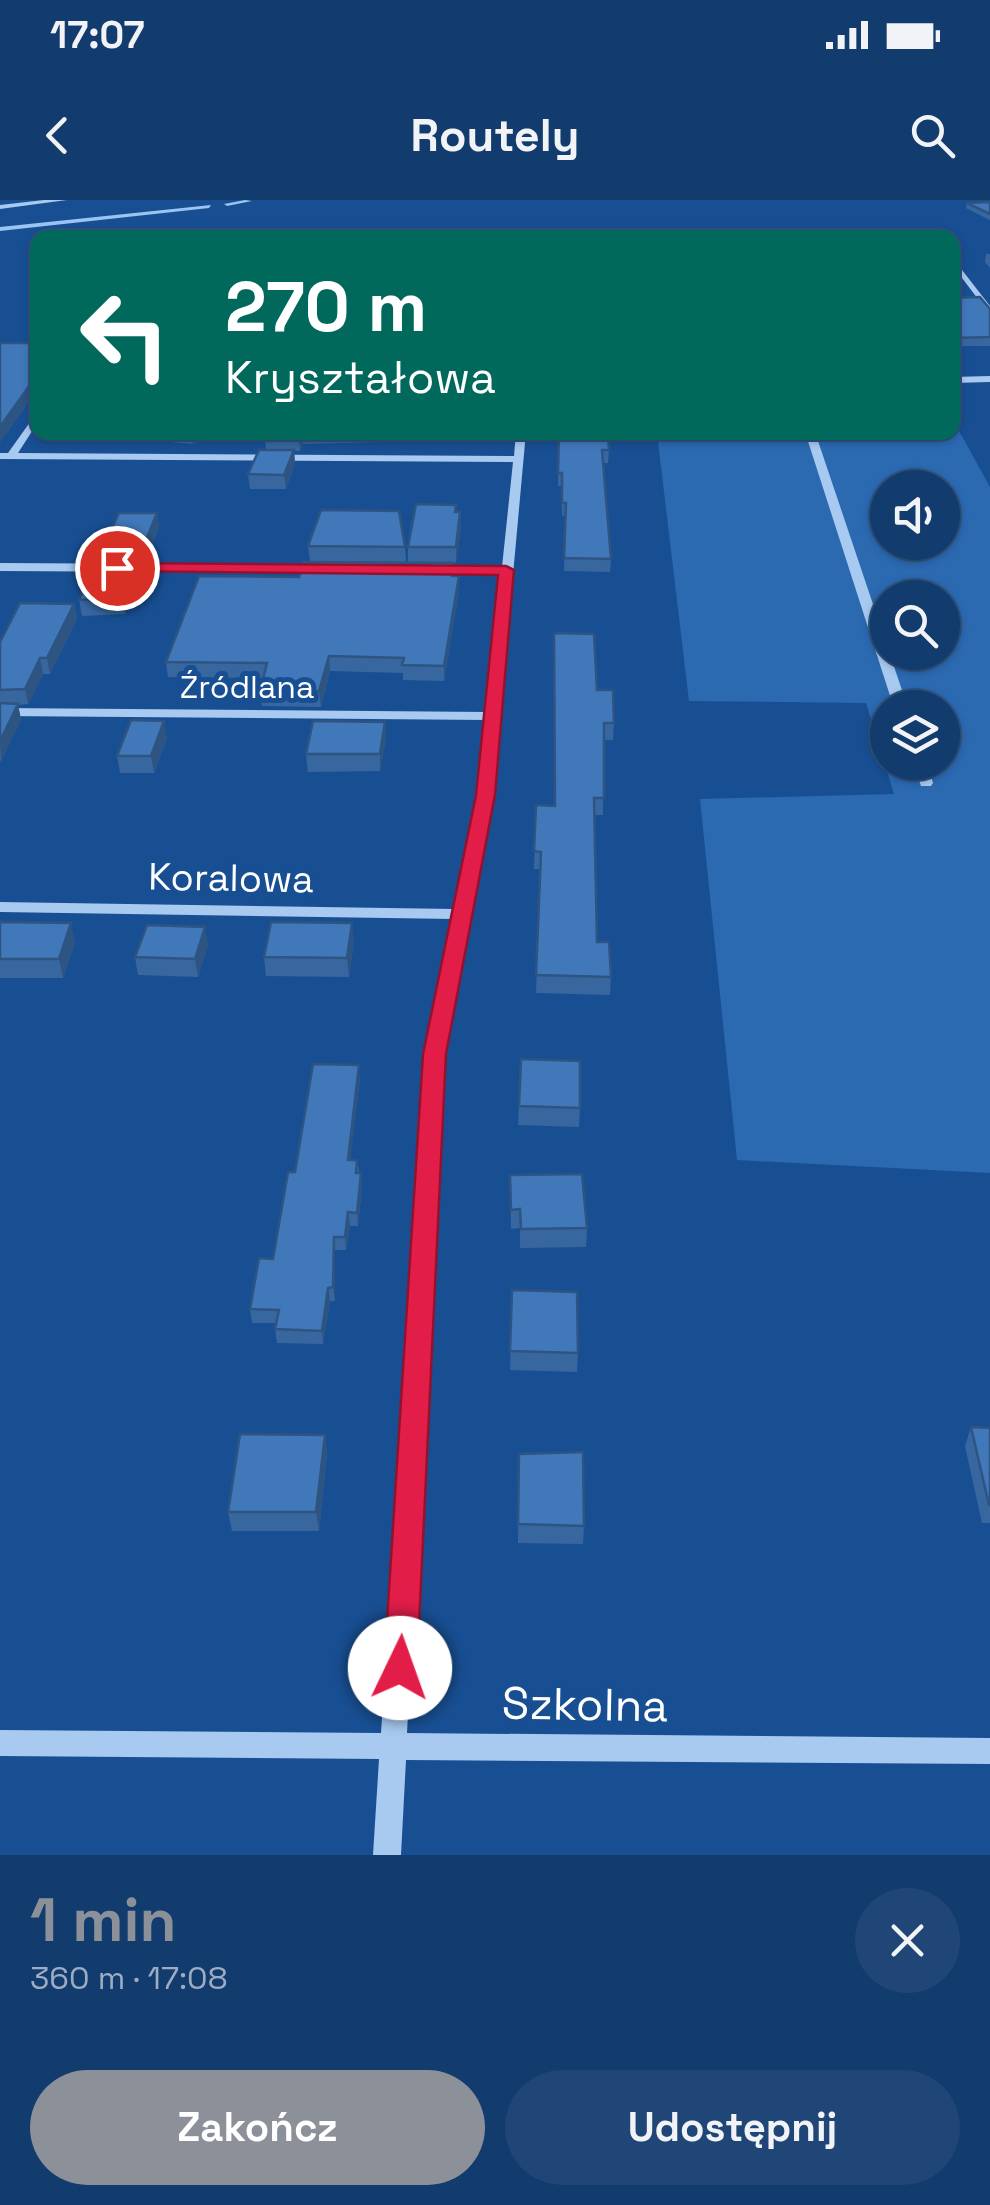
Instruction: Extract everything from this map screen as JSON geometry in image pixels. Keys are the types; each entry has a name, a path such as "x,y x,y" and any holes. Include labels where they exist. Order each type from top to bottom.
{"street":[{"path":"0,207 63,200"},
{"path":"960,273 990,312"},
{"path":"960,380 990,379"},
{"path":"5,456 30,424"},
{"path":"387,1855 434,1054 486,795 520,440"},
{"path":"813,440 895,690"},
{"path":"5,456 519,459"},
{"path":"0,566 331,569"},
{"path":"409,570 506,570"},
{"name":"Źródlana","path":"0,712 494,716"},
{"name":"Koralowa","path":"0,907 461,914"},
{"name":"Szkolna","path":"0,1743 990,1751"}],"shaded area":[{"path":"960,433 990,487 990,1173 737,1160 700,799 894,794 890,780 960,780 960,690 870,690 870,716 866,703 689,701 658,440 960,440"}],"building":[{"path":"990,202 990,214 967,203"},
{"path":"980,297 990,309 990,337 960,338 960,298"},
{"path":"0,343 30,343 30,385 0,427"},
{"path":"559,440 608,440 609,450 602,450 611,559 564,558 566,503 562,503 562,473 558,473"},
{"path":"259,450 294,450 284,475 248,474"},
{"path":"416,504 456,505 455,512 460,512 456,547 408,547"},
{"path":"321,510 399,511 405,547 308,546"},
{"path":"119,513 157,513 144,545 104,545"},
{"path":"97,560 138,560 122,598 79,600"},
{"path":"304,562 454,563 452,576 459,576 444,666 402,665 404,658 329,656 319,691 260,691 267,663 166,662 199,576 299,577"},
{"path":"20,603 74,604 47,658 40,658 25,689 0,690 0,642"},
{"path":"557,633 594,634 597,690 613,690 614,723 604,723 604,798 594,798 597,942 609,942 611,977 536,975 541,852 534,851 536,805 555,806"},
{"path":"0,703 18,704 0,741"},
{"path":"131,720 164,721 151,756 117,756"},
{"path":"313,721 385,722 380,754 306,754"},
{"path":"0,922 71,923 59,959 0,959"},
{"path":"271,922 352,923 347,958 264,957"},
{"path":"147,925 205,927 195,959 135,957"},
{"path":"521,1059 580,1061 580,1108 519,1106"},
{"path":"313,1064 359,1065 348,1160 357,1160 356,1173 361,1173 357,1213 348,1212 345,1237 334,1237 333,1287 328,1288 322,1331 275,1329 279,1310 250,1309 259,1258 273,1259 288,1172 295,1172"},
{"path":"582,1174 587,1228 521,1229 520,1209 511,1210 510,1175"},
{"path":"512,1290 577,1292 578,1353 510,1351"},
{"path":"971,1427 990,1428 990,1505 989,1505"},
{"path":"240,1434 325,1435 316,1512 228,1512"},
{"path":"583,1452 584,1526 518,1524 519,1454"}],"waterway":[{"path":"227,204 249,201"},
{"path":"0,229 209,206"}],"route":[{"path":"117,568 506,570 486,795 434,1054 400,1668"}]}
